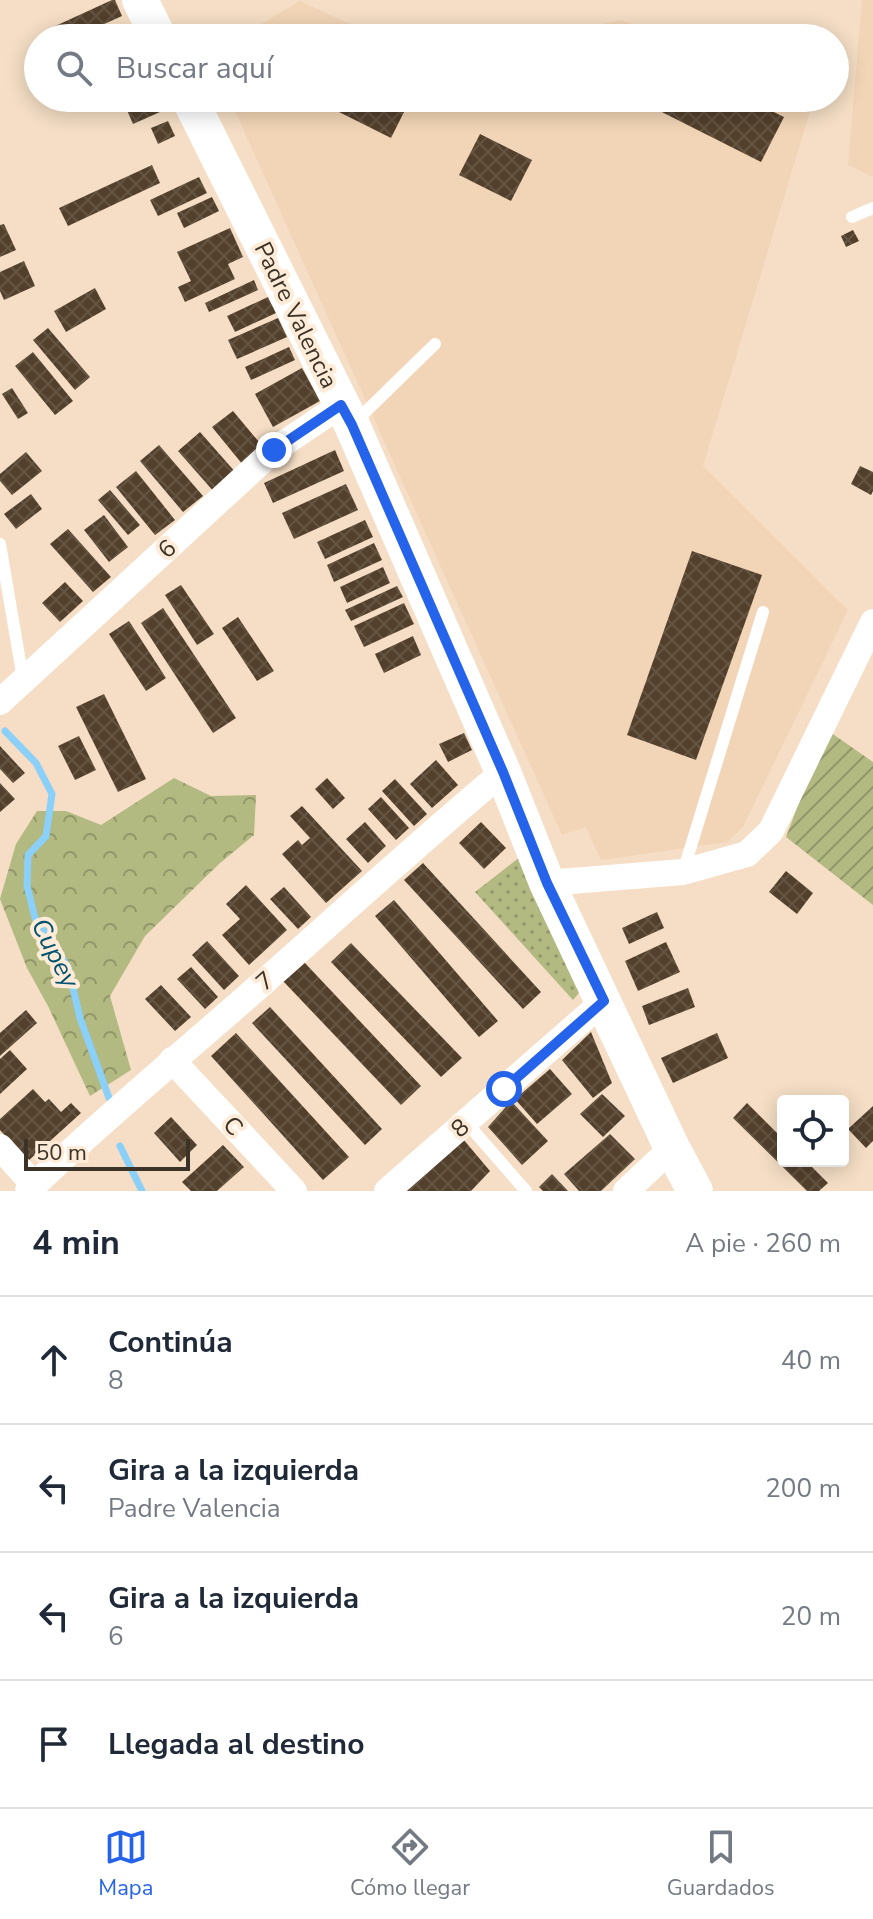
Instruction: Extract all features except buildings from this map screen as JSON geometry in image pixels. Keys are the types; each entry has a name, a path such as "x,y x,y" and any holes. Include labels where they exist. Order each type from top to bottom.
{"street":[{"path":"140,0 152,24"},
{"name":"Padre Valencia","path":"196,112 346,415 503,772 547,883 695,1191"},
{"name":"6","path":"0,702 274,450 346,415"},
{"path":"547,883 683,872 747,854 771,831 873,622"},
{"name":"7","path":"31,1188 417,844 503,772"},
{"name":"8","path":"387,1191 604,1001"},
{"name":"C","path":"172,1060 294,1191"},
{"path":"0,1147 31,1188"},
{"path":"626,1191 672,1148"}],"lane":[{"path":"852,217 873,208"},
{"path":"346,415 435,344"},
{"path":"0,544 23,681"},
{"path":"683,872 763,612"},
{"path":"466,1122 526,1191"}],"shaded area":[{"path":"862,0 873,0 873,177 848,165"},
{"path":"300,1 350,24 261,24"},
{"path":"621,20 631,24 602,24"},
{"path":"235,112 810,112 703,466 848,610 743,827 727,842 601,860 586,827 562,835"}],"green space":[{"path":"827,730 873,762 873,905 786,837"},
{"path":"174,778 211,796 256,795 254,835 219,864 145,936 110,996 131,1070 90,1096 27,968 0,899 16,844 37,811 66,811 101,825"},
{"path":"520,857 584,987 573,1000 475,892"}],"waterway":[{"name":"Cupey","path":"5,731 36,763 52,794 46,836 28,855 27,886 35,918 68,967 80,1018 109,1098"},
{"name":"Cupey","path":"120,1146 142,1191"}],"route":[{"path":"274,450 341,405 503,772 547,883 604,1001 504,1089"}]}
